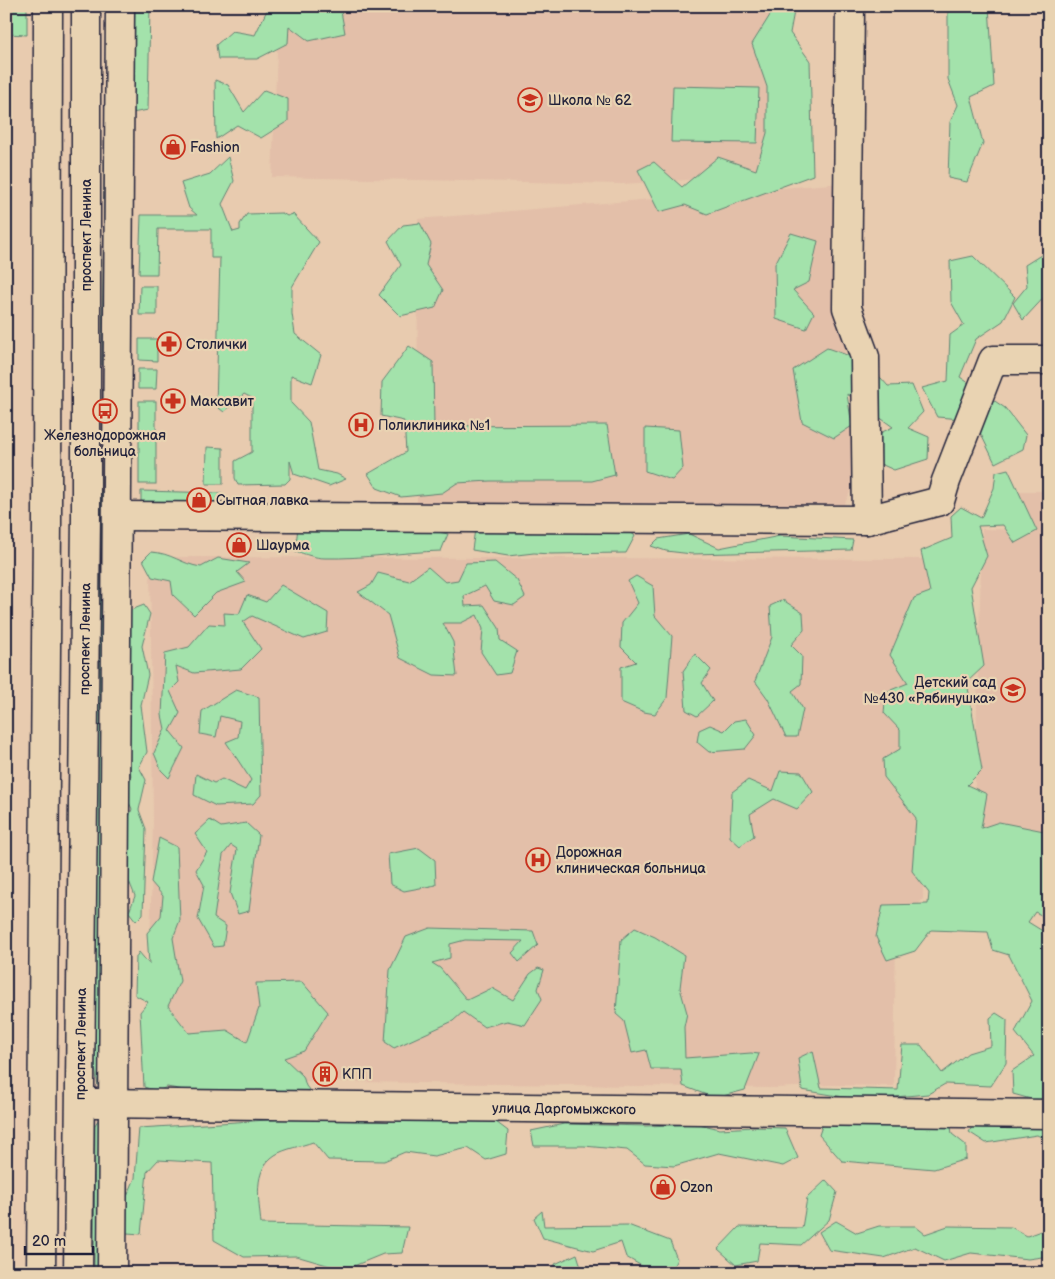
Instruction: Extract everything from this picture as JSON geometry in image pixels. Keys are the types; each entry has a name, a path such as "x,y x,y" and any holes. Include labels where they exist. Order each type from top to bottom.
{"street":[{"name":"проспект Ленина","path":"78,1273 86,516 86,6"},
{"path":"112,1273 120,6"},
{"path":"850,6 847,308 865,357 867,520"},
{"path":"41,1273 47,532 47,7"},
{"path":"117,516 867,520 940,502 946,481 993,360 1049,360"},
{"name":"улица Даргомыжского","path":"79,1103 1049,1114"}],"shaded area":[{"name":"Школа № 62","path":"277,6 785,6 783,174 622,184 272,177 278,26"},
{"path":"842,183 845,374 856,480 844,505 824,510 417,505 418,219"},
{"name":"Детский сад №430 «Рябинушка»","path":"1020,491 1049,491 1049,854 973,851 982,529 1020,530"},
{"name":"Дорожная клиническая больница","path":"150,557 929,559 923,899 896,930 894,1086 830,1085 776,1088 147,1079 153,821"}],"green space":[{"path":"6,6 27,6 27,35 6,34"},
{"path":"106,6 150,6 148,110 132,113 112,365 102,365"},
{"path":"269,6 340,6 345,33 309,41 289,26 288,43 257,59 218,59 216,45 232,31 255,35"},
{"path":"771,6 795,6 790,33 810,61 813,175 707,214 685,205 659,212 638,170 654,162 682,187 718,157 756,170 767,133 767,87 752,44 772,12"},
{"path":"948,6 989,6 994,86 971,97 983,143 967,182 948,178 950,122 958,105 948,79"},
{"path":"215,80 228,85 244,112 264,90 288,99 288,121 261,138 237,125 216,139"},
{"path":"673,86 759,88 757,143 671,142"},
{"path":"228,157 234,181 222,204 233,232 240,230 240,224 247,214 282,213 287,216 293,214 319,242 292,287 292,314 295,334 321,355 312,383 291,375 291,403 309,422 318,470 337,474 346,479 329,486 294,474 290,461 290,479 285,484 238,485 235,478 235,461 252,452 252,398 244,394 224,412 216,406 220,258 211,258 211,229 158,229 157,274 139,274 141,215 197,215 189,208 181,183 210,174"},
{"path":"420,223 431,244 426,265 443,290 435,308 400,316 379,295 401,265 388,241 403,225"},
{"path":"791,233 818,241 809,282 793,290 814,313 806,329 776,319 775,264"},
{"path":"1049,250 1049,292 1023,320 1013,303 1027,286 1025,265"},
{"path":"973,256 1015,297 1003,321 976,339 960,377 1005,408 1026,435 1023,449 995,463 974,420 937,417 922,388 948,381 950,335 964,325 951,302 950,261"},
{"path":"140,286 157,286 157,315 139,315"},
{"path":"139,339 157,339 157,361 139,360"},
{"path":"409,346 433,362 434,426 607,425 615,475 592,481 490,481 457,483 442,493 401,497 377,488 368,474 406,452 404,421 381,416 382,382"},
{"path":"827,348 867,362 888,386 912,385 923,412 908,428 929,437 928,459 894,470 865,457 867,439 893,427 847,394 852,426 834,438 802,422 793,370"},
{"path":"138,369 157,369 156,389 138,389"},
{"path":"139,401 156,401 156,484 139,484"},
{"path":"645,428 679,430 683,468 672,480 645,471"},
{"path":"207,447 223,448 223,484 206,484"},
{"path":"1008,469 1037,531 1015,543 1003,525 978,526 987,556 971,587 984,666 967,682 982,770 967,785 987,794 981,828 999,822 1049,832 1049,919 1035,912 1028,922 1049,935 1049,1104 1013,1094 1012,1071 1034,1056 1015,1032 1032,1001 1009,955 993,950 988,932 931,930 915,951 887,960 876,937 883,905 928,904 929,893 912,871 916,818 884,777 883,759 900,749 900,730 884,713 886,692 908,683 890,655 914,598 930,592 921,551 952,538 951,516 961,507 981,518 994,488 996,472"},
{"path":"98,491 108,491 103,1086 98,1086 95,1068"},
{"path":"141,491 222,493 219,502 214,507 141,503"},
{"path":"298,528 423,529 448,534 441,551 325,558 314,557 295,551"},
{"path":"475,529 628,530 635,536 626,553 534,553 508,556 472,550"},
{"path":"689,534 719,548 780,536 853,540 851,550 692,554 666,551 651,546 658,539"},
{"path":"151,552 165,554 188,564 201,567 218,558 249,563 237,572 246,582 216,593 194,615 173,595 171,581 152,577 143,560"},
{"path":"495,562 517,580 525,597 514,605 494,601 485,586 464,596 465,606 484,605 499,628 500,640 517,651 510,673 496,675 481,652 483,629 477,615 461,623 443,623 453,642 457,676 434,675 400,658 388,615 358,592 371,585 378,573 409,581 428,567 445,582 458,580 466,563"},
{"path":"636,576 653,586 655,616 672,636 667,698 655,714 644,712 621,702 621,667 636,662 621,647 622,623 638,603 628,581"},
{"path":"281,585 328,613 327,632 304,639 252,616 243,622 261,649 241,669 194,673 176,666 179,682 170,691 180,713 170,731 184,748 169,778 161,770 154,753 165,729 162,715 165,653 189,647 209,624 225,625 224,613 239,614 247,595 266,602"},
{"path":"783,600 803,613 804,630 791,645 802,656 801,684 792,691 803,709 797,737 786,737 768,699 755,681 772,637 770,606"},
{"path":"144,605 150,614 142,646 148,675 141,705 147,752 139,767 146,780 139,810 146,829 143,914 136,921 129,912 135,896 125,871 121,839 132,809 124,791 131,778 126,710 131,692 119,681 118,615"},
{"path":"695,654 711,670 702,683 713,701 697,716 686,710 683,671"},
{"path":"236,690 259,697 261,795 253,804 216,806 194,795 196,774 214,783 222,779 245,790 251,780 226,742 238,737 240,721 220,716 216,737 200,734 202,711"},
{"path":"746,719 756,735 745,749 709,752 697,742 699,730 710,725 724,731 734,721"},
{"path":"780,771 801,772 813,792 797,809 774,799 750,814 754,836 740,846 730,837 732,792 748,780 773,791"},
{"path":"210,820 221,827 246,823 259,835 249,911 238,914 230,893 237,849 231,845 223,855 214,918 226,926 223,946 214,947 198,919 204,885 196,870 207,852 195,834"},
{"path":"159,838 177,847 180,920 173,938 180,981 168,1006 189,1033 227,1030 247,1042 259,1008 256,983 302,982 328,1012 304,1051 284,1058 303,1076 306,1086 310,1091 184,1090 167,1087 157,1091 144,1087 140,1012 148,1002 135,995 136,957 139,952 149,964 147,933 161,916 163,896 151,882"},
{"path":"419,848 435,860 436,885 404,891 390,884 388,854"},
{"path":"430,928 533,931 538,945 519,962 512,953 523,941 465,940 450,944 450,958 432,963 440,968 467,1000 492,988 513,1000 530,974 538,968 544,970 538,989 542,999 525,1025 507,1021 484,1027 463,1012 453,1021 394,1048 385,1042 390,970 406,937"},
{"path":"635,928 655,937 684,955 680,988 687,1013 684,1027 685,1058 759,1054 745,1090 715,1098 683,1086 681,1069 651,1069 646,1050 632,1053 624,1021 616,1014 621,940"},
{"path":"996,1013 1007,1020 1006,1063 991,1086 945,1084 928,1094 862,1100 802,1090 798,1058 813,1051 821,1088 898,1090 902,1045 921,1045 942,1073 968,1053 991,1046 990,1018"},
{"path":"484,1113 508,1131 506,1154 486,1160 468,1148 434,1156 405,1152 384,1161 328,1160 313,1142 275,1155 263,1169 258,1196 261,1224 408,1227 402,1253 383,1254 344,1270 296,1256 244,1257 214,1240 212,1163 158,1160 147,1172 141,1234 127,1233 115,1225 135,1178 139,1128 317,1117"},
{"path":"950,1119 952,1134 966,1145 966,1159 934,1169 842,1161 819,1135 824,1120"},
{"path":"98,1120 103,1120 103,1273 94,1273 95,1125"},
{"path":"1049,1121 1049,1141 1037,1135 986,1143 969,1132 975,1122"},
{"path":"564,1124 646,1126 699,1124 720,1129 785,1128 798,1158 783,1166 719,1153 674,1166 645,1164 627,1150 584,1146 534,1146 531,1131"},
{"path":"826,1180 837,1192 829,1220 801,1245 760,1243 757,1261 736,1265 718,1249 739,1227 802,1228 807,1198"},
{"path":"542,1211 544,1226 628,1225 670,1241 677,1259 670,1273 654,1273 626,1257 621,1242 593,1251 543,1238 534,1218"},
{"path":"836,1221 857,1233 879,1226 915,1226 925,1234 948,1226 1011,1227 1027,1236 1049,1228 1049,1256 1028,1259 971,1253 944,1261 915,1247 884,1258 829,1250 819,1232"},
{"path":"577,1254 583,1273 555,1273 555,1264"}],"place":[{"name":"Школа № 62","path":"530,100"},
{"name":"Fashion","path":"173,147"},
{"name":"Столички","path":"169,344"},
{"name":"Максавит","path":"173,401"},
{"name":"Железнодорожная больница","path":"105,411"},
{"name":"Поликлиника №1","path":"361,425"},
{"name":"Сытная лавка","path":"199,500"},
{"name":"Шаурма","path":"239,545"},
{"name":"Детский сад №430 «Рябинушка»","path":"1013,690"},
{"name":"Дорожная клиническая больница","path":"538,860"},
{"name":"КПП","path":"325,1074"},
{"name":"Ozon","path":"663,1187"}]}
